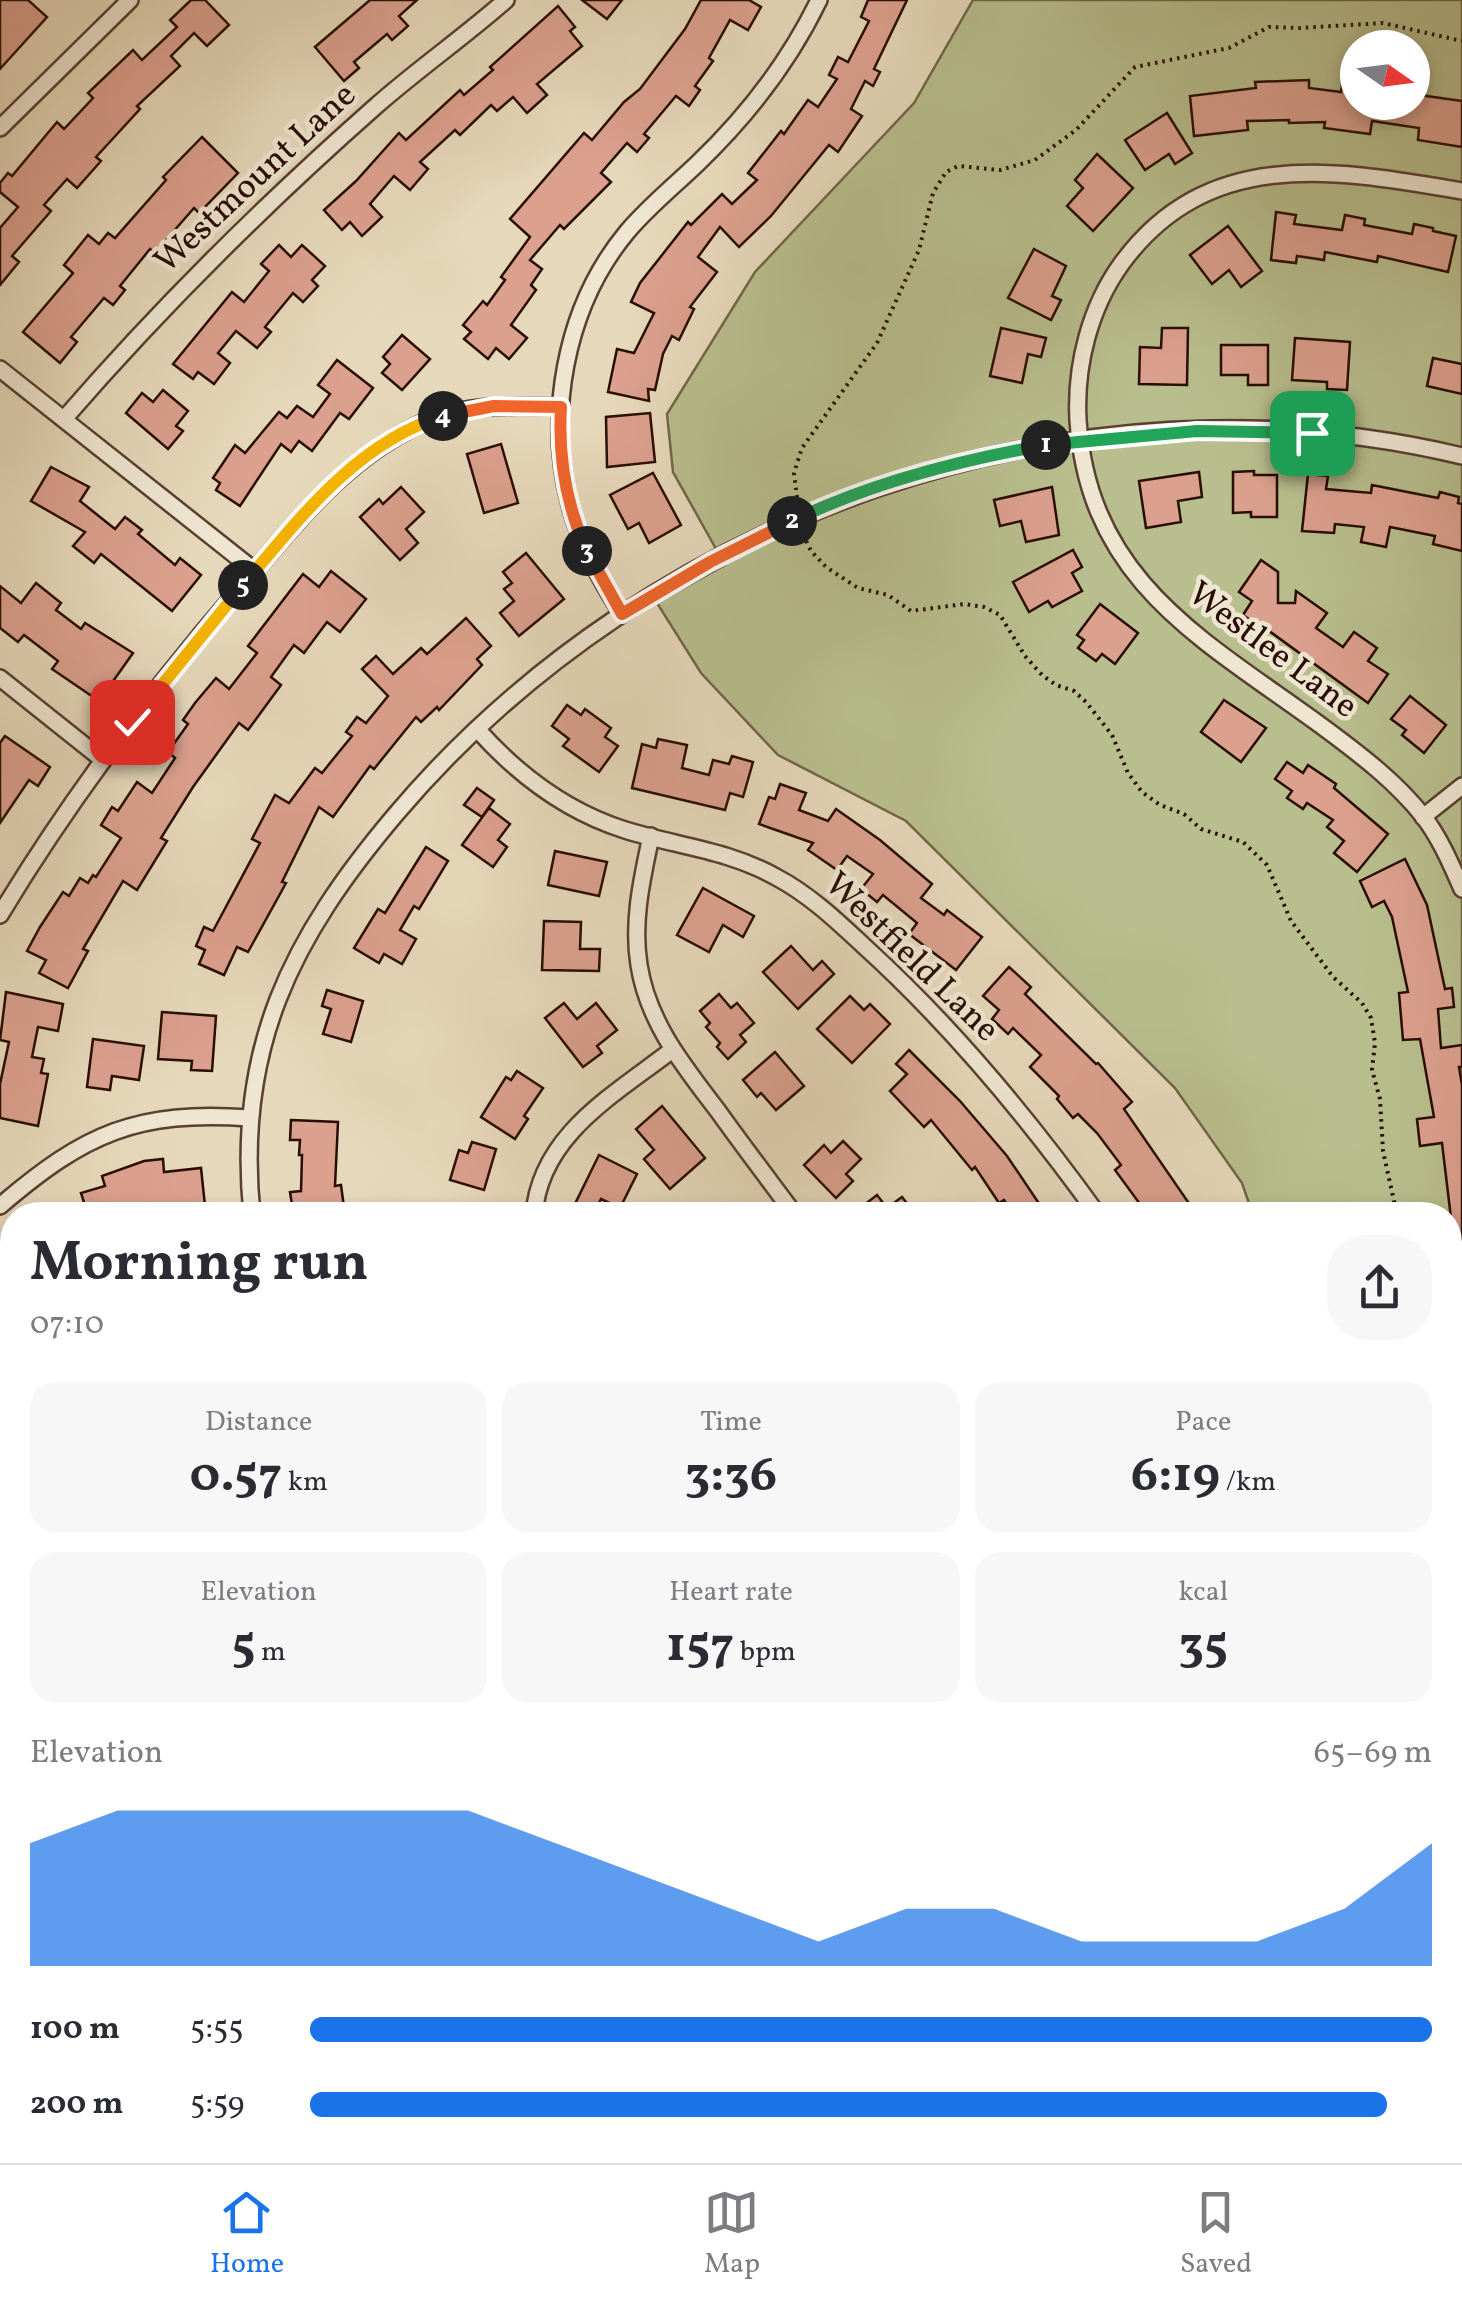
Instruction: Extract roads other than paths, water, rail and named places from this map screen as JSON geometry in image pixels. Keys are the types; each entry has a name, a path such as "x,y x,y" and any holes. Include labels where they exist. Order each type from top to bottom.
{"street":[{"path":"0,128 130,0"},
{"name":"Westmount Lane","path":"64,419 157,315 253,219 379,104 506,0"},
{"path":"622,614 573,515 561,456 561,407 578,318 609,258 638,220 733,126 781,64 820,0"},
{"name":"Westlee Lane","path":"1462,191 1307,171 1241,180 1213,189 1182,206 1130,252 1101,297 1082,358 1078,408 1080,440 1104,527 1140,583 1200,636 1369,762 1423,817 1462,889"},
{"path":"0,369 255,571"},
{"path":"0,915 103,760 197,639 344,474 404,432 432,419 463,410 561,407"},
{"path":"252,1202 250,1118 257,1066 272,1014 310,930 379,834 422,783 476,729 540,674 622,614 720,556 823,508 956,464 1080,440 1197,431 1273,431 1348,436 1462,456"},
{"path":"0,678 103,760"},
{"name":"Westfield Lane","path":"476,729 518,771 547,793 600,820 735,857 778,878 820,906 886,965 985,1070 1088,1202"},
{"path":"1423,817 1462,786"},
{"path":"651,836 637,915 639,966 652,1010 672,1050 785,1202"},
{"path":"536,1202 538,1182 562,1140 672,1050"},
{"path":"5,1202 56,1160 116,1129 178,1117 250,1118"}]}
